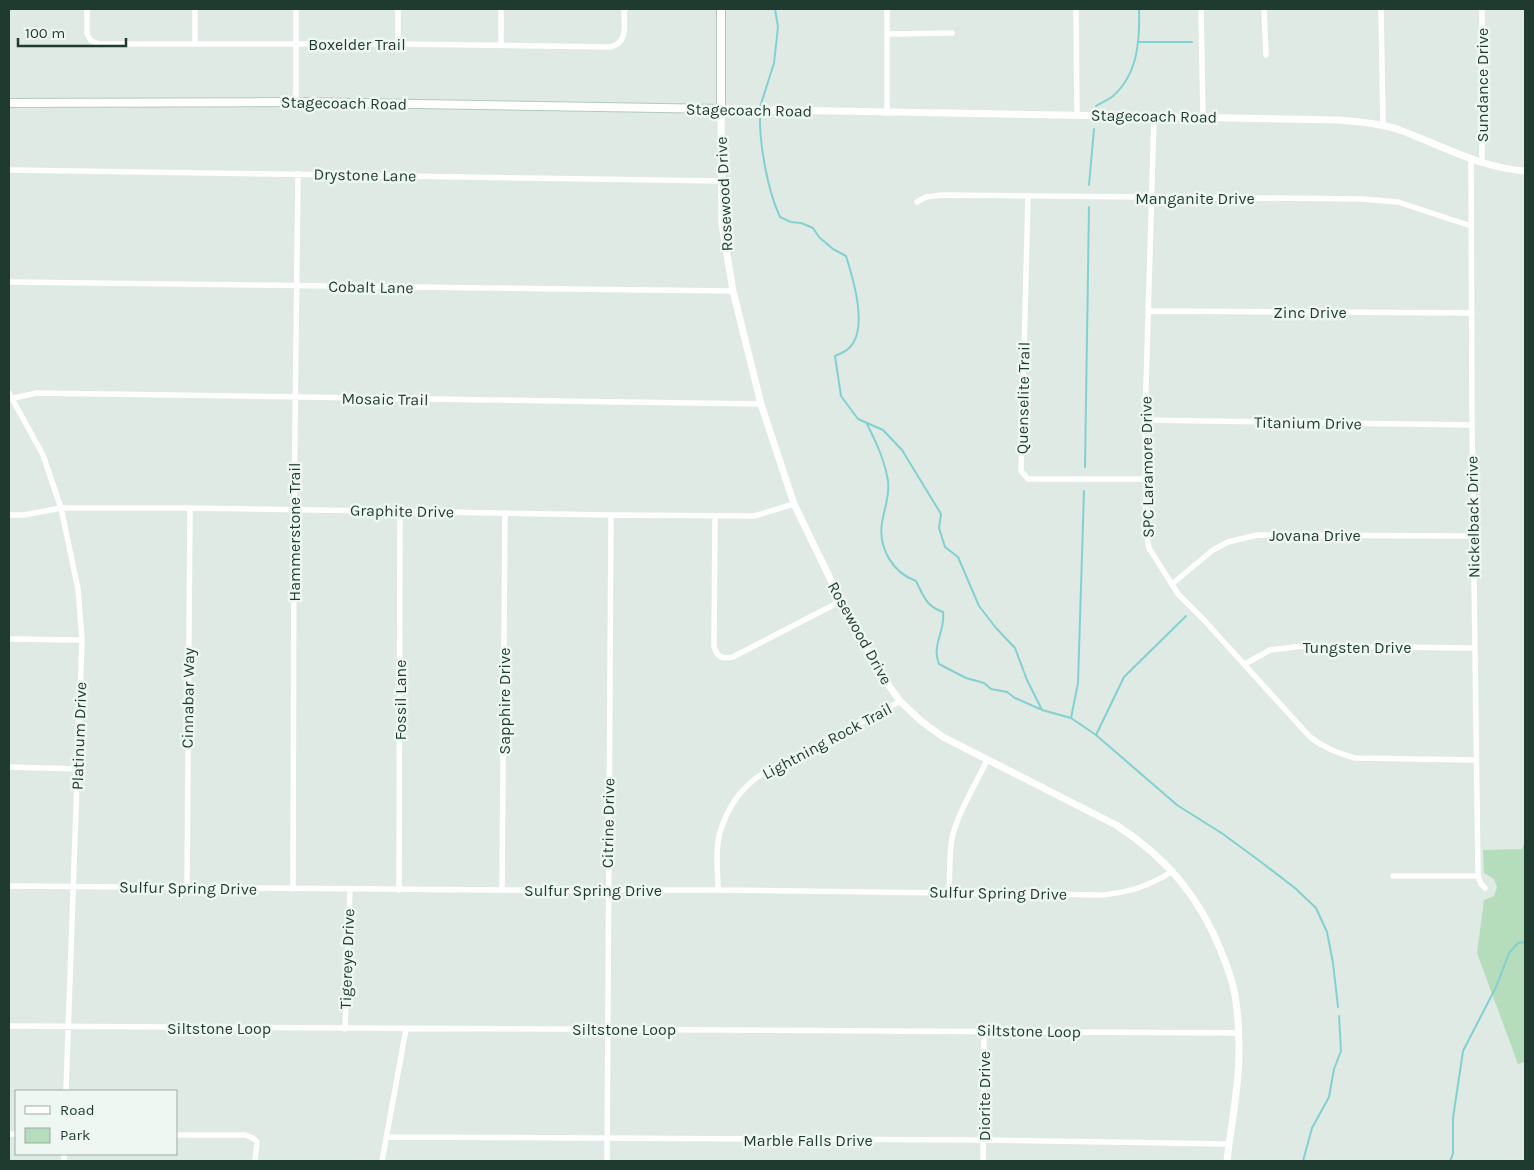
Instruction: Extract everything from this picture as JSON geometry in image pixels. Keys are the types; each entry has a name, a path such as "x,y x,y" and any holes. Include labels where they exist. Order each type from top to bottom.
{"main road":[{"name":"Rosewood Drive","path":"721,9 721,109"},
{"name":"Stagecoach Road","path":"9,103 296,102 721,109"}],"street":[{"name":"Boxelder Trail","path":"87,9 87,34 91,41 100,44 398,44 610,47 618,45 623,40 625,34 624,9"},
{"path":"195,9 195,43"},
{"path":"296,9 296,102"},
{"path":"398,9 398,44"},
{"path":"501,9 501,45"},
{"path":"887,9 887,113"},
{"path":"1076,9 1077,116"},
{"path":"1201,9 1203,117"},
{"path":"1264,9 1266,55"},
{"path":"1381,9 1383,126"},
{"name":"Sundance Drive","path":"1482,9 1482,162"},
{"path":"887,34 952,33"},
{"name":"Stagecoach Road","path":"721,109 1340,120 1396,129 1482,162 1525,171"},
{"name":"Rosewood Drive","path":"721,109 722,225 733,291 761,404 794,504 841,601 879,672 900,701 943,737 1116,825 1136,838 1173,871 1196,900 1217,940 1235,993 1239,1054 1227,1161"},
{"name":"SPC Laramore Drive","path":"1154,116 1144,420 1147,479 1146,532 1149,548 1178,594 1310,737 1323,746 1337,753 1355,758 1476,760"},
{"name":"Nickelback Drive","path":"1471,158 1474,648 1478,876 1485,888"},
{"name":"Drystone Lane","path":"9,170 721,181"},
{"name":"Hammerstone Trail","path":"293,889 294,510 298,174"},
{"name":"Manganite Drive","path":"917,202 926,197 942,195 1384,200 1398,202 1471,226"},
{"name":"Quenselite Trail","path":"1028,196 1021,472 1028,479 1147,479"},
{"name":"Cobalt Lane","path":"9,282 733,291"},
{"name":"Zinc Drive","path":"1148,311 1472,313"},
{"name":"Mosaic Trail","path":"10,397 37,393 761,404"},
{"name":"Platinum Drive","path":"10,397 43,456 61,508 78,589 82,640 66,1090"},
{"name":"Titanium Drive","path":"1144,420 1472,425"},
{"name":"Graphite Drive","path":"9,515 24,515 61,508 190,508 754,516 794,504"},
{"name":"Cinnabar Way","path":"187,887 190,508"},
{"name":"Fossil Lane","path":"399,890 400,511"},
{"name":"Sapphire Drive","path":"502,890 505,512"},
{"name":"Citrine Drive","path":"607,1161 611,515"},
{"path":"715,516 714,646 715,653 719,657 733,656 841,601"},
{"name":"Jovana Drive","path":"1172,584 1213,550 1228,542 1256,535 1473,536"},
{"path":"9,639 82,640"},
{"name":"Tungsten Drive","path":"1244,664 1270,650 1302,646 1474,648"},
{"name":"Lightning Rock Trail","path":"718,890 717,850 719,836 726,816 736,798 749,784 767,771 863,723 900,701"},
{"path":"949,892 950,854 953,835 960,815 988,760"},
{"path":"9,767 78,768"},
{"name":"Sulfur Spring Drive","path":"9,886 399,890 718,890 1103,895 1129,892 1152,883 1173,871"},
{"path":"1393,876 1478,876"},
{"name":"Tigereye Drive","path":"345,1029 350,889"},
{"name":"Siltstone Loop","path":"9,1026 1238,1033"},
{"path":"382,1161 406,1029"},
{"name":"Diorite Drive","path":"983,1161 984,1031"},
{"path":"178,1135 246,1135 257,1142 255,1161"},
{"name":"Marble Falls Drive","path":"386,1137 984,1140 1229,1144"}],"green space":[{"path":"1525,841 1525,1062 1518,1064 1477,953 1484,900 1494,896 1497,887 1494,879 1484,873 1483,850 1522,849"}],"waterway":[{"path":"760,107 774,63 778,27 775,9"},
{"path":"1096,106 1111,97 1128,77 1136,56 1138,44 1139,9"},
{"path":"1139,42 1192,42"},
{"path":"760,112 765,165 771,193 780,217 813,228 819,237 833,249 846,256 849,265 858,303 859,316 855,339 849,348 835,356 841,396 858,419 883,430 902,450 941,514 939,528 945,547 958,557 979,606 1015,648 1027,680 1042,710 1071,718 1096,735 1177,805 1223,834 1261,862 1295,888 1316,908 1327,932 1338,1007"},
{"path":"1089,185 1094,129"},
{"path":"1085,467 1089,207"},
{"path":"867,424 877,445 888,481 888,497 881,532 882,541 894,566 900,572 916,581 929,604 943,612 943,625 937,650 939,664 966,678 984,683 991,689 1007,692 1015,698 1040,709"},
{"path":"1071,718 1078,683 1084,491"},
{"path":"1096,735 1124,677 1186,616"},
{"path":"1450,1161 1453,1154 1453,1118 1463,1051 1496,987 1509,953 1518,943 1525,942"},
{"path":"1303,1161 1312,1128 1329,1097 1334,1069 1341,1051 1339,1016"}]}
